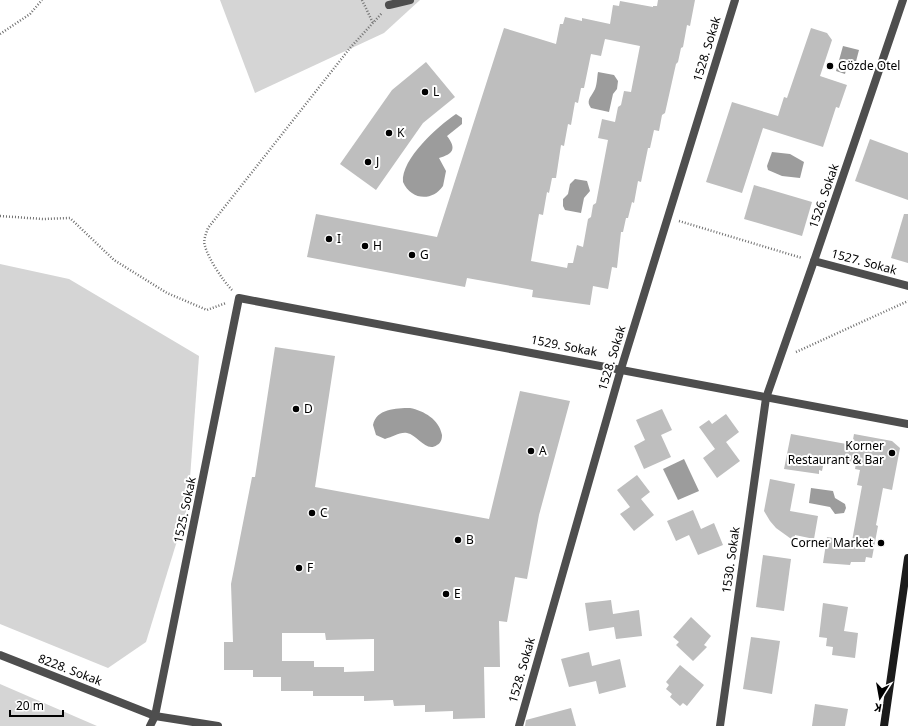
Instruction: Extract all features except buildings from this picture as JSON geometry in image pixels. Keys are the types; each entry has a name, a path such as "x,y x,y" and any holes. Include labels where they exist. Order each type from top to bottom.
{"main road":[{"path":"884,726 908,558"}],"street":[{"path":"389,4 410,0"},
{"name":"1528. Sokak","path":"519,726 621,369 735,0"},
{"name":"1526. Sokak","path":"766,398 903,0"},
{"name":"1527. Sokak","path":"814,261 908,286"},
{"name":"1529. Sokak","path":"239,298 908,424"},
{"name":"1525. Sokak","path":"150,726 154,716 239,298"},
{"name":"1530. Sokak","path":"720,726 766,398"},
{"name":"8228. Sokak","path":"0,655 154,716 218,726"}],"path":[{"path":"0,34 30,14 42,0"},
{"path":"362,0 373,23"},
{"path":"0,216 43,219 70,218 114,260 167,293 207,310 239,298 228,286 205,246 205,236 208,228 350,48 389,4"},
{"path":"667,218 814,261"},
{"path":"780,359 908,301"}],"shaded area":[{"path":"220,0 420,0 384,33 255,93"},
{"path":"843,46 859,50 854,69 850,68 846,70 845,74 836,71"},
{"path":"598,72 614,75 618,81 617,89 613,94 609,112 591,108 589,103 589,100 596,87"},
{"path":"456,114 462,118 462,124 447,136 453,148 448,155 439,158 446,171 443,186 433,195 428,197 416,195 407,188 403,182 404,173 408,163 422,144 440,126"},
{"path":"772,152 790,154 804,162 800,178 782,176 768,170 767,166"},
{"path":"575,179 587,181 590,191 584,198 581,213 565,210 563,206 563,199 568,194 570,184"},
{"path":"0,264 69,279 199,356 188,505 146,642 108,668 0,624"},
{"path":"410,408 420,411 438,424 442,435 441,441 438,444 433,447 429,447 411,434 407,433 385,439 376,435 373,425 378,416 387,410"},
{"path":"684,459 699,491 678,500 663,469"},
{"path":"811,488 833,491 835,498 845,504 846,508 844,513 835,514 830,507 809,503"},
{"path":"0,684 97,726 0,726"}],"place":[{"name":"Gözde Otel","path":"830,66"},
{"name":"L","path":"425,92"},
{"name":"K","path":"389,133"},
{"name":"J","path":"368,162"},
{"name":"I","path":"329,239"},
{"name":"H","path":"365,246"},
{"name":"G","path":"412,255"},
{"name":"D","path":"296,409"},
{"name":"A","path":"531,451"},
{"name":"Korner Restaurant & Bar","path":"892,453"},
{"name":"C","path":"312,513"},
{"name":"B","path":"458,540"},
{"name":"Corner Market","path":"881,543"},
{"name":"F","path":"299,568"},
{"name":"E","path":"446,594"}]}
